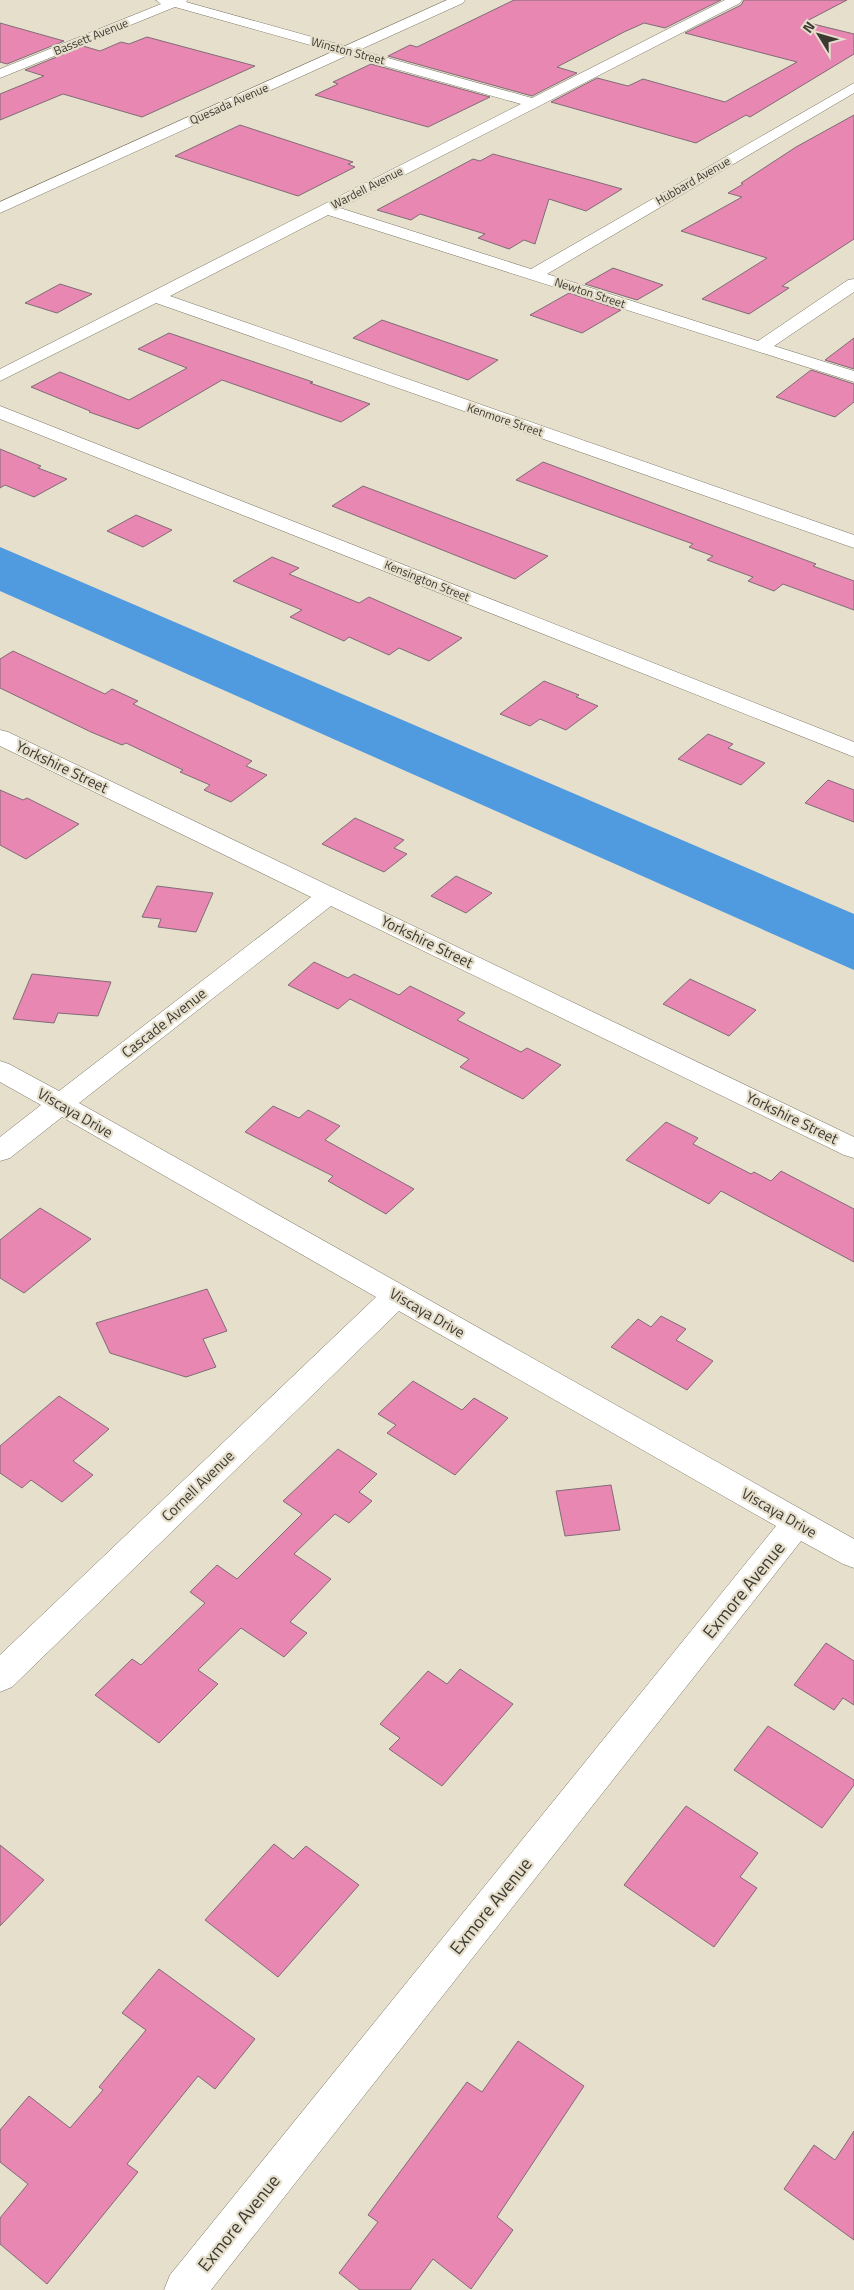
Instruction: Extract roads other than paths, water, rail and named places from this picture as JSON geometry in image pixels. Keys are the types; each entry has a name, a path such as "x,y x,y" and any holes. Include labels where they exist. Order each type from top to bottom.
{"street":[{"name":"Quesada Avenue","path":"0,208 458,0"},
{"name":"Wardell Avenue","path":"0,376 735,0"},
{"name":"Winston Street","path":"172,1 534,103"},
{"name":"Bassett Avenue","path":"0,74 172,1"},
{"name":"Hubbard Avenue","path":"533,275 854,87"},
{"name":"Newton Street","path":"326,210 854,376"},
{"path":"761,347 854,284"},
{"name":"Kenmore Street","path":"156,297 854,542"},
{"name":"Kensington Street","path":"0,412 854,750"},
{"name":"Yorkshire Street","path":"0,737 854,1148"},
{"name":"Cascade Avenue","path":"0,1152 329,895"},
{"name":"Viscaya Drive","path":"0,1070 854,1555"},
{"name":"Cornell Avenue","path":"0,1677 397,1295"},
{"name":"Exmore Avenue","path":"186,2290 797,1523"}],"water":[{"path":"0,547 854,914 854,970 0,591"}]}
